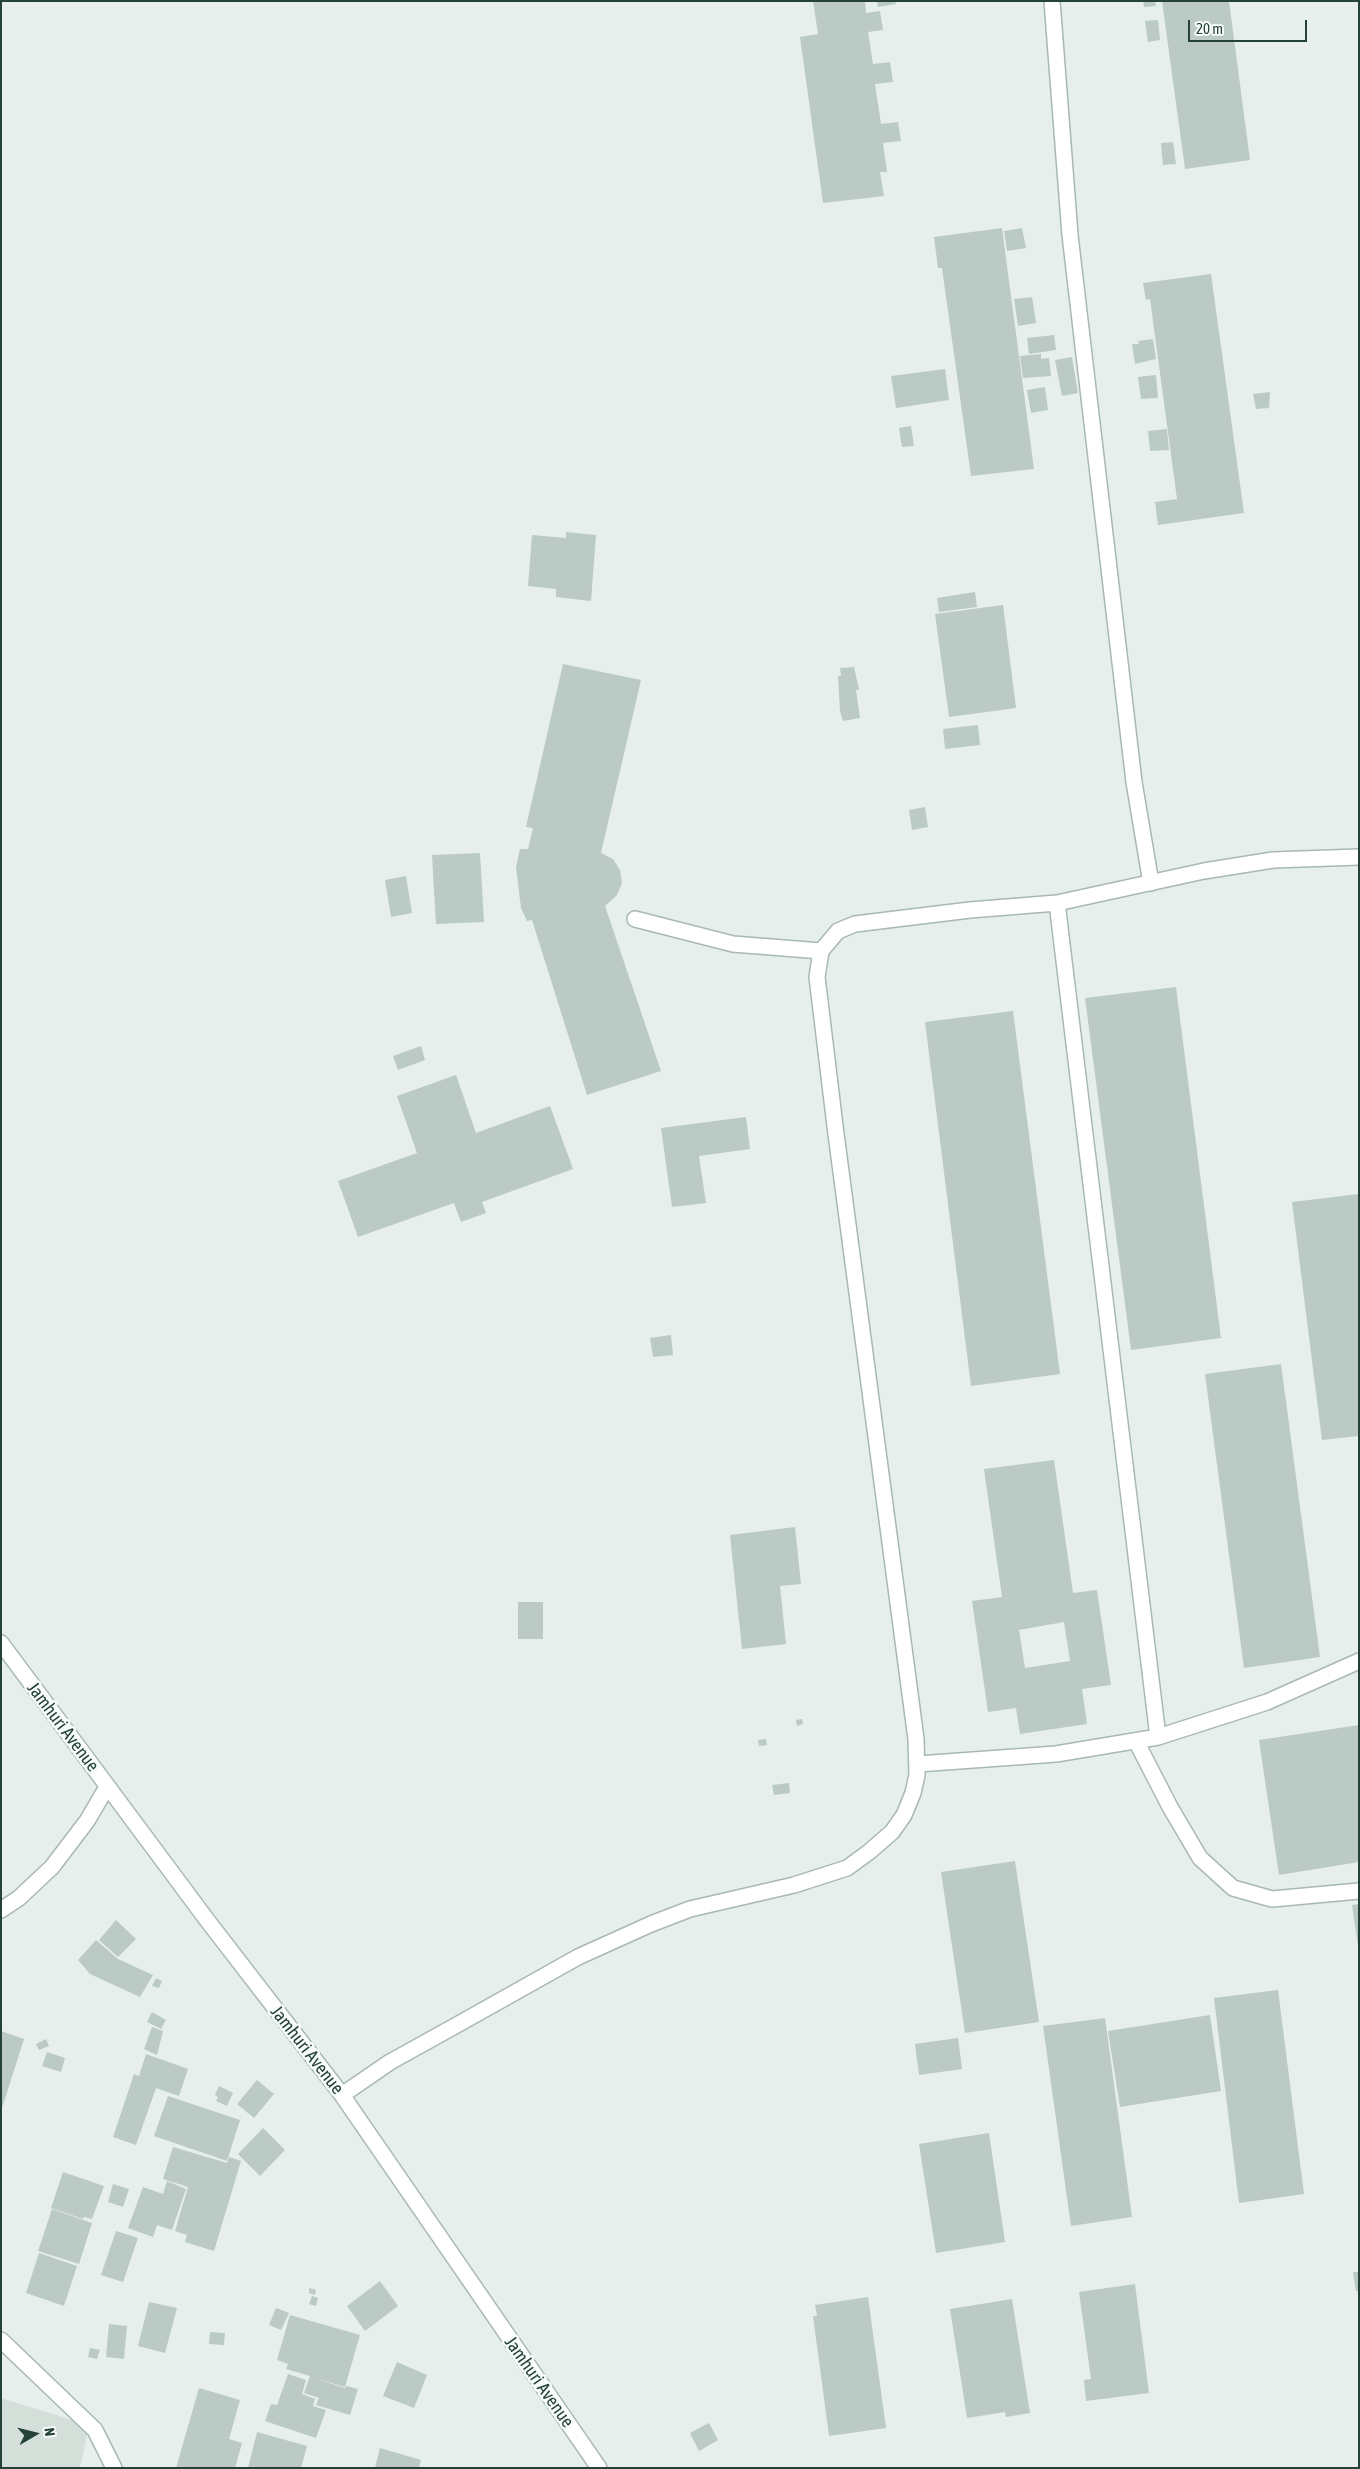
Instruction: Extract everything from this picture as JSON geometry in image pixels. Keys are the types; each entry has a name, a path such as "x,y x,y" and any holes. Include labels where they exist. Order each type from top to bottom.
{"street":[{"path":"1052,1 1070,236 1134,782 1151,883"},
{"path":"342,2095 390,2062 578,1958 651,1924 690,1909 794,1885 846,1868 870,1852 892,1832 904,1815 913,1793 918,1764 818,987 817,977 821,951 838,931 855,924 970,910 1057,903 1274,860 1359,857"},
{"path":"1057,903 1158,1737"},
{"path":"635,919 733,944 821,951"},
{"name":"Jamhuri Avenue","path":"1,1643 207,1920 342,2095 598,2468"},
{"path":"918,1764 1015,1758 1158,1737 1267,1702 1359,1662"},
{"path":"1136,1741 1170,1807 1200,1858 1233,1888 1272,1898 1359,1891"},
{"path":"1,1910 19,1898 52,1867 87,1821 107,1787"},
{"path":"1,2340 95,2430 114,2468"}],"shaded area":[{"path":"1,2398 89,2425 80,2468 1,2468"}],"building":[{"path":"813,1 865,1 866,13 880,11 883,30 868,32 873,64 890,62 893,82 875,84 881,124 898,122 901,141 883,143 887,172 880,172 884,196 823,203 800,37 818,34"},
{"path":"877,1 895,1 896,4 878,7"},
{"path":"1143,1 1155,1 1156,6 1144,7"},
{"path":"1162,1 1229,1 1250,160 1185,169"},
{"path":"1158,20 1160,40 1148,42 1145,21"},
{"path":"1173,142 1176,164 1163,165 1161,143"},
{"path":"1002,228 1034,469 971,476 942,268 938,268 934,237"},
{"path":"1022,228 1026,248 1007,251 1004,231"},
{"path":"1211,274 1244,513 1158,525 1155,502 1177,499 1150,299 1146,300 1143,283"},
{"path":"1032,297 1036,323 1018,326 1014,299"},
{"path":"1054,335 1056,350 1029,354 1027,338"},
{"path":"1153,339 1156,359 1135,364 1132,344 1139,344 1138,341"},
{"path":"1041,354 1041,359 1049,358 1051,376 1023,378 1020,356"},
{"path":"1072,357 1078,393 1062,396 1055,360"},
{"path":"945,369 949,400 896,408 891,376"},
{"path":"1156,375 1158,398 1141,399 1138,377"},
{"path":"1045,387 1048,410 1031,413 1027,390"},
{"path":"1270,392 1269,408 1256,409 1253,394"},
{"path":"911,426 914,446 902,447 899,428"},
{"path":"1167,429 1169,450 1150,451 1148,431"},
{"path":"566,532 596,535 591,601 556,597 556,589 528,586 532,535 566,538"},
{"path":"975,592 977,607 939,612 937,598"},
{"path":"1003,605 1016,708 949,717 935,614"},
{"path":"563,664 641,680 601,853 613,859 620,870 622,883 617,895 605,906 661,1071 587,1095 532,920 527,921 521,908 516,867 520,849 528,849 533,828 526,827"},
{"path":"854,667 859,690 856,690 860,718 843,721 840,711 838,676 841,676 840,668"},
{"path":"978,725 980,745 945,749 943,729"},
{"path":"925,807 928,827 912,830 909,810"},
{"path":"480,853 484,922 436,924 432,855"},
{"path":"406,876 412,913 391,917 385,880"},
{"path":"1176,987 1221,1338 1131,1350 1085,998"},
{"path":"1013,1011 1060,1374 971,1386 925,1022"},
{"path":"421,1046 425,1060 398,1070 393,1056"},
{"path":"456,1075 476,1133 550,1106 573,1169 482,1202 486,1213 461,1222 454,1203 358,1237 338,1181 417,1153 397,1096"},
{"path":"746,1117 750,1149 699,1156 706,1203 672,1207 661,1128"},
{"path":"1359,1194 1359,1436 1322,1440 1292,1202"},
{"path":"671,1335 673,1355 653,1357 650,1338"},
{"path":"1281,1364 1320,1657 1244,1668 1205,1374"},
{"path":"1054,1460 1073,1593 1097,1590 1111,1685 1082,1689 1087,1724 1020,1734 1016,1708 988,1712 972,1601 1002,1597 984,1469","holes":["1064,1622 1070,1661 1025,1668 1019,1630"]},
{"path":"795,1527 801,1584 780,1586 786,1644 742,1649 730,1535"},
{"path":"518,1602 543,1602 543,1639 518,1639"},
{"path":"802,1719 803,1724 797,1726 796,1720"},
{"path":"1359,1725 1359,1862 1279,1875 1259,1740"},
{"path":"766,1739 767,1745 759,1746 758,1740"},
{"path":"789,1783 790,1793 774,1795 772,1785"},
{"path":"1015,1861 1039,2022 965,2033 941,1872"},
{"path":"1359,1904 1359,1945 1358,1946 1352,1905"},
{"path":"116,1920 136,1939 118,1957 99,1940"},
{"path":"96,1940 118,1959 153,1975 140,1997 90,1974 78,1960"},
{"path":"156,1978 162,1981 159,1988 152,1986"},
{"path":"1278,1990 1304,2194 1239,2203 1214,1998"},
{"path":"152,2012 166,2020 161,2029 147,2022"},
{"path":"1210,2015 1221,2091 1120,2107 1108,2031"},
{"path":"1105,2018 1132,2217 1071,2226 1043,2026"},
{"path":"152,2027 163,2031 157,2055 144,2049"},
{"path":"1,2031 24,2039 2,2108 1,2108"},
{"path":"958,2038 962,2069 919,2075 915,2044"},
{"path":"46,2039 49,2046 39,2050 36,2044"},
{"path":"47,2052 65,2058 61,2072 42,2066"},
{"path":"146,2054 188,2069 179,2096 156,2088 136,2145 113,2137 134,2074 139,2076"},
{"path":"257,2080 274,2094 254,2118 237,2104"},
{"path":"219,2086 233,2093 227,2106 216,2101 218,2097 215,2095"},
{"path":"168,2096 240,2120 227,2161 154,2136"},
{"path":"263,2128 285,2150 260,2176 238,2154"},
{"path":"989,2133 1005,2242 936,2253 919,2144"},
{"path":"173,2147 227,2163 229,2157 241,2161 214,2251 185,2242 187,2235 175,2231 188,2187 163,2179"},
{"path":"63,2172 104,2186 92,2219 84,2217 83,2219 51,2208"},
{"path":"167,2181 186,2189 172,2230 157,2225 153,2237 128,2228 143,2187 163,2194"},
{"path":"113,2184 129,2189 123,2207 108,2202"},
{"path":"52,2209 92,2223 79,2264 38,2251"},
{"path":"116,2231 138,2238 123,2282 101,2275"},
{"path":"39,2253 77,2266 64,2306 26,2293"},
{"path":"1353,2272 1359,2272 1359,2291 1356,2291"},
{"path":"380,2281 398,2306 365,2331 347,2306"},
{"path":"1135,2284 1149,2393 1086,2401 1084,2380 1091,2379 1079,2292"},
{"path":"309,2288 316,2290 315,2295 309,2293"},
{"path":"312,2296 318,2298 316,2306 309,2304"},
{"path":"868,2297 886,2428 829,2436 813,2316 817,2316 815,2305"},
{"path":"1012,2299 1030,2413 1006,2417 1005,2412 967,2418 950,2309"},
{"path":"149,2302 177,2308 165,2353 138,2346"},
{"path":"276,2308 289,2313 281,2330 269,2325"},
{"path":"290,2315 360,2335 345,2387 314,2378 345,2388 344,2391 346,2386 358,2389 350,2415 316,2405 319,2398 304,2393 310,2376 286,2369 288,2364 277,2360"},
{"path":"109,2324 127,2326 124,2359 106,2357"},
{"path":"210,2332 225,2333 224,2345 209,2344"},
{"path":"90,2348 100,2350 97,2359 88,2357"},
{"path":"397,2362 427,2375 414,2408 383,2396"},
{"path":"288,2374 306,2380 302,2394 315,2399 313,2406 326,2410 316,2438 265,2421 271,2404 277,2405"},
{"path":"199,2388 240,2400 229,2439 242,2443 235,2468 176,2468"},
{"path":"709,2423 718,2440 699,2451 690,2433"},
{"path":"257,2432 307,2446 301,2468 248,2468"},
{"path":"380,2448 421,2460 419,2468 375,2468"}]}
